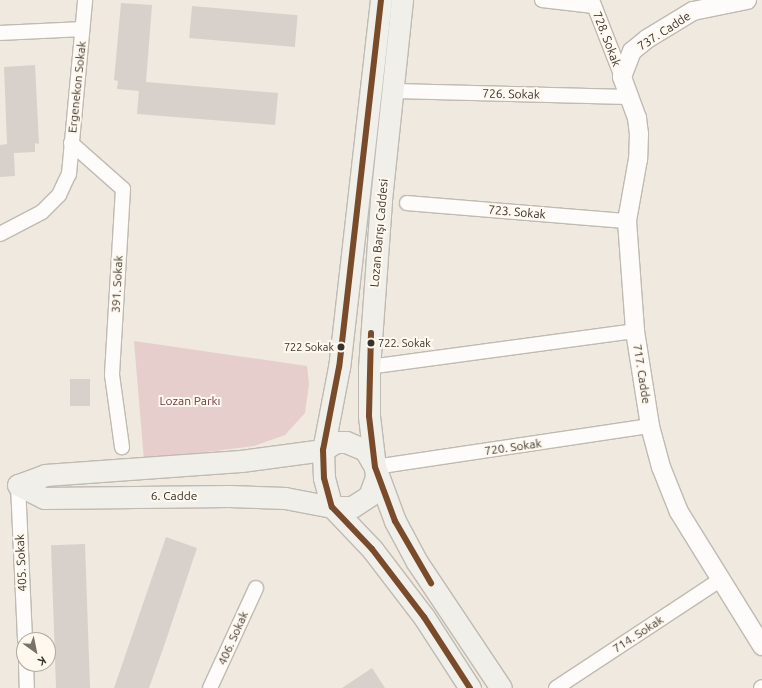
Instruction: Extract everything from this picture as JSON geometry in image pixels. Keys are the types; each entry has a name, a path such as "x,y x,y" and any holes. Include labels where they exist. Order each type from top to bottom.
{"main road":[{"name":"Lozan Barışı Caddesi","path":"381,0 339,367 323,450 324,478 332,508 372,549 419,611 470,688"},
{"name":"Lozan Barışı Caddesi","path":"332,508 352,507 369,496 374,487 375,467 369,416 369,367 381,201 394,91 402,0"},
{"name":"Lozan Barışı Caddesi","path":"323,450 336,442 356,445 365,450 375,467 395,521 417,562 501,688"},
{"path":"9,486 45,475 241,461 323,450"},
{"name":"6. Cadde","path":"9,486 44,498 237,496 285,498 332,508"}],"street":[{"name":"Ergenekon Sokak","path":"0,234 42,212 59,194 69,174 85,0"},
{"path":"542,0 593,3"},
{"name":"737. Cadde","path":"622,77 632,51 692,6 747,0"},
{"name":"728. Sokak","path":"593,3 622,77"},
{"path":"0,33 82,29"},
{"name":"717. Cadde","path":"622,77 628,97 637,118 639,134 638,159 627,221 635,331 650,426 669,491 720,580 762,646"},
{"name":"726. Sokak","path":"394,91 628,97"},
{"name":"391. Sokak","path":"71,142 123,189 112,375 122,447"},
{"name":"723. Sokak","path":"407,203 627,221"},
{"path":"369,367 635,331"},
{"name":"720. Sokak","path":"375,467 650,426"},
{"name":"405. Sokak","path":"9,486 24,632"},
{"name":"714. Sokak","path":"556,688 720,580"},
{"name":"406. Sokak","path":"210,688 256,588"},
{"path":"27,672 28,688"}],"green space":[{"name":"Lozan Parkı","path":"134,341 307,366 309,384 305,413 285,435 254,446 144,460"}],"building":[{"path":"121,3 152,5 146,82 278,93 275,125 137,114 139,91 117,89 118,81 114,80"},
{"path":"192,6 298,15 295,47 189,38"},
{"path":"35,65 39,144 35,143 35,152 14,153 15,176 0,177 0,145 7,144 4,67"},
{"path":"70,379 90,379 90,406 70,406"},
{"path":"166,537 197,548 163,649 149,688 114,688"},
{"path":"85,544 90,688 56,688 56,632 54,632 51,545"},
{"path":"372,668 385,688 342,688"}],"transit line":[{"path":"381,0 339,367 323,450 324,478 332,507 372,549 424,617 470,688"},
{"path":"371,333 369,416 375,467 395,521 431,583"}],"place":[{"name":"722. Sokak","path":"371,343"},
{"name":"722 Sokak","path":"341,347"}]}
